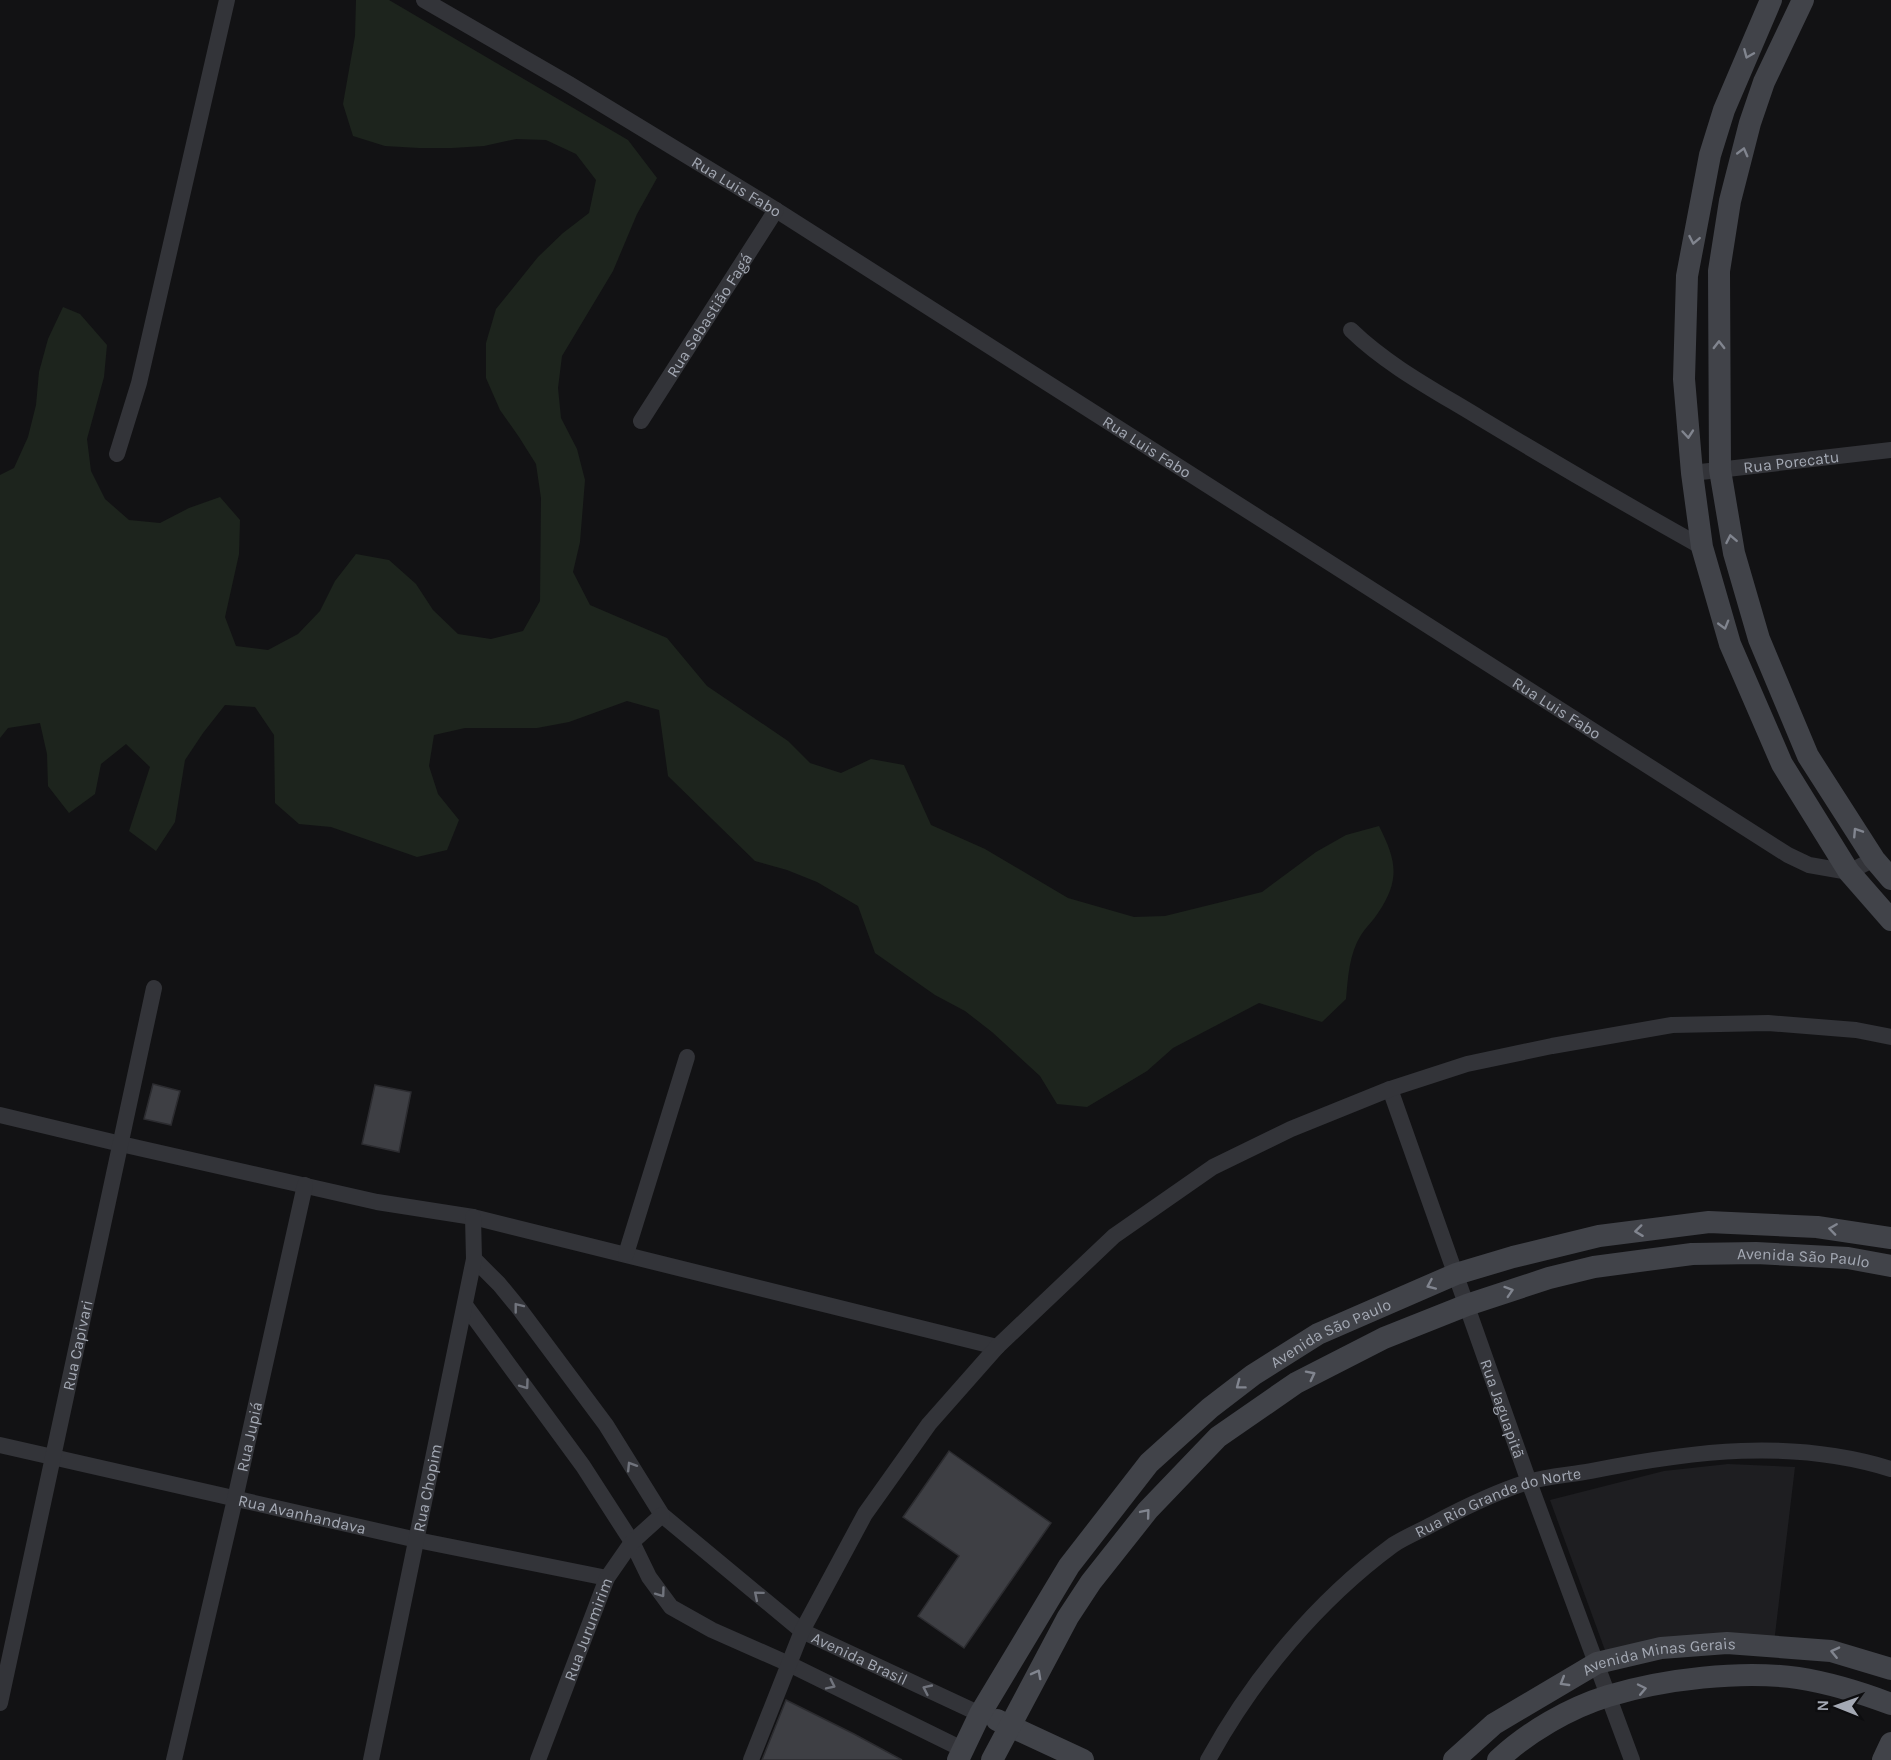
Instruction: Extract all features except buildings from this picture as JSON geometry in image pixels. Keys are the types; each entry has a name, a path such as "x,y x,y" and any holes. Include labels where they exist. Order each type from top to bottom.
{"street":[{"path":"117,454 139,383 227,0"},
{"name":"Rua Luis Fabo","path":"424,0 569,84 776,210 1788,855 1809,865 1849,872"},
{"path":"1772,0 1724,110 1710,156 1687,276 1684,379 1692,473 1702,547 1730,644 1782,764 1849,872 1891,920"},
{"path":"1803,0 1764,82 1750,123 1730,201 1719,271 1720,470 1734,553 1759,639 1808,756 1874,859 1891,879"},
{"path":"1724,110 1750,123"},
{"name":"Rua Sebastião Fagá","path":"641,421 776,210"},
{"path":"1351,330 1371,349 1455,403 1592,486 1702,547"},
{"name":"Rua Porecatu","path":"1692,473 1891,450"},
{"path":"1849,872 1874,859"},
{"name":"Rua Capivari","path":"0,1702 154,988"},
{"path":"751,1760 802,1631 865,1514 929,1424 997,1347 1114,1236 1213,1167 1292,1129 1390,1089 1467,1064 1552,1046 1672,1025 1768,1023 1856,1030 1891,1037"},
{"path":"626,1254 687,1057"},
{"name":"Rua Jaguapitã","path":"1390,1089 1529,1482 1632,1760"},
{"path":"0,1115 377,1202 472,1217 997,1347"},
{"name":"Rua Jupiá","path":"174,1760 305,1185"},
{"name":"Rua Chopim","path":"369,1759 417,1540 474,1259 472,1217"},
{"name":"Avenida São Paulo","path":"960,1754 980,1714 1069,1566 1149,1463 1210,1408 1244,1382 1318,1334 1456,1274 1599,1236 1709,1222 1817,1227 1891,1238"},
{"name":"Avenida São Paulo","path":"991,1760 1068,1617 1091,1582 1148,1510 1218,1437 1296,1383 1384,1338 1467,1305 1549,1278 1594,1267 1692,1254 1756,1253 1848,1258 1891,1266"},
{"name":"Avenida Brasil","path":"474,1259 518,1307 606,1425 662,1515 802,1631 1083,1760"},
{"path":"465,1305 583,1466 632,1542 649,1577 671,1607 712,1630 789,1664 960,1754 991,1760"},
{"name":"Rua Avanhandava","path":"0,1445 417,1540 607,1578"},
{"name":"Rua Rio Grande do Norte","path":"1208,1760 1226,1727 1278,1656 1335,1592 1395,1544 1462,1509 1529,1482 1658,1458 1725,1451 1792,1450 1858,1459 1891,1470"},
{"name":"Rua Jurumirim","path":"538,1760 607,1578 632,1542 662,1515"},
{"path":"1069,1566 1091,1582"},
{"name":"Avenida Minas Gerais","path":"1454,1760 1494,1724 1597,1663 1661,1648 1727,1643 1831,1650 1891,1669"},
{"name":"Avenida Minas Gerais","path":"1498,1760 1510,1748 1558,1718 1607,1696 1673,1682 1727,1675 1798,1678 1863,1694 1891,1704"},
{"path":"1883,1760 1891,1743"}],"shaded area":[{"path":"356,0 389,0 628,140 657,178 637,214 613,271 562,356 558,388 561,418 577,449 585,480 580,542 573,572 590,605 667,638 707,686 788,741 810,763 841,773 871,759 904,765 931,825 985,849 1068,898 1134,917 1165,916 1262,892 1316,852 1346,835 1379,826 1392,860 1393,879 1385,901 1357,942 1350,966 1346,999 1322,1022 1259,1003 1173,1048 1147,1071 1087,1107 1057,1104 1040,1076 992,1032 965,1011 935,995 875,953 858,906 817,882 755,861 668,776 659,710 627,701 569,722 537,728 465,728 434,735 429,766 438,794 459,820 447,850 417,857 331,827 299,824 275,803 274,735 255,707 225,705 203,733 185,760 175,822 156,851 129,831 150,767 126,744 101,764 95,794 69,813 48,786 47,754 40,723 8,728 0,738 0,475 14,468 28,437 36,405 39,372 48,339 63,307 80,314 107,345 104,377 87,439 91,471 105,499 129,520 160,523 189,508 220,497 240,520 239,554 225,617 236,646 268,650 298,634 320,611 335,581 356,554 389,560 416,584 433,610 458,634 491,639 523,631 540,601 541,498 536,464 500,410 486,378 486,343 496,309 538,257 563,233 589,213 596,180 576,154 546,140 516,139 484,146 419,148 385,146 353,136 343,104 355,36"},
{"path":"1728,1464 1795,1467 1774,1643 1606,1653 1550,1500 1664,1471"}]}
